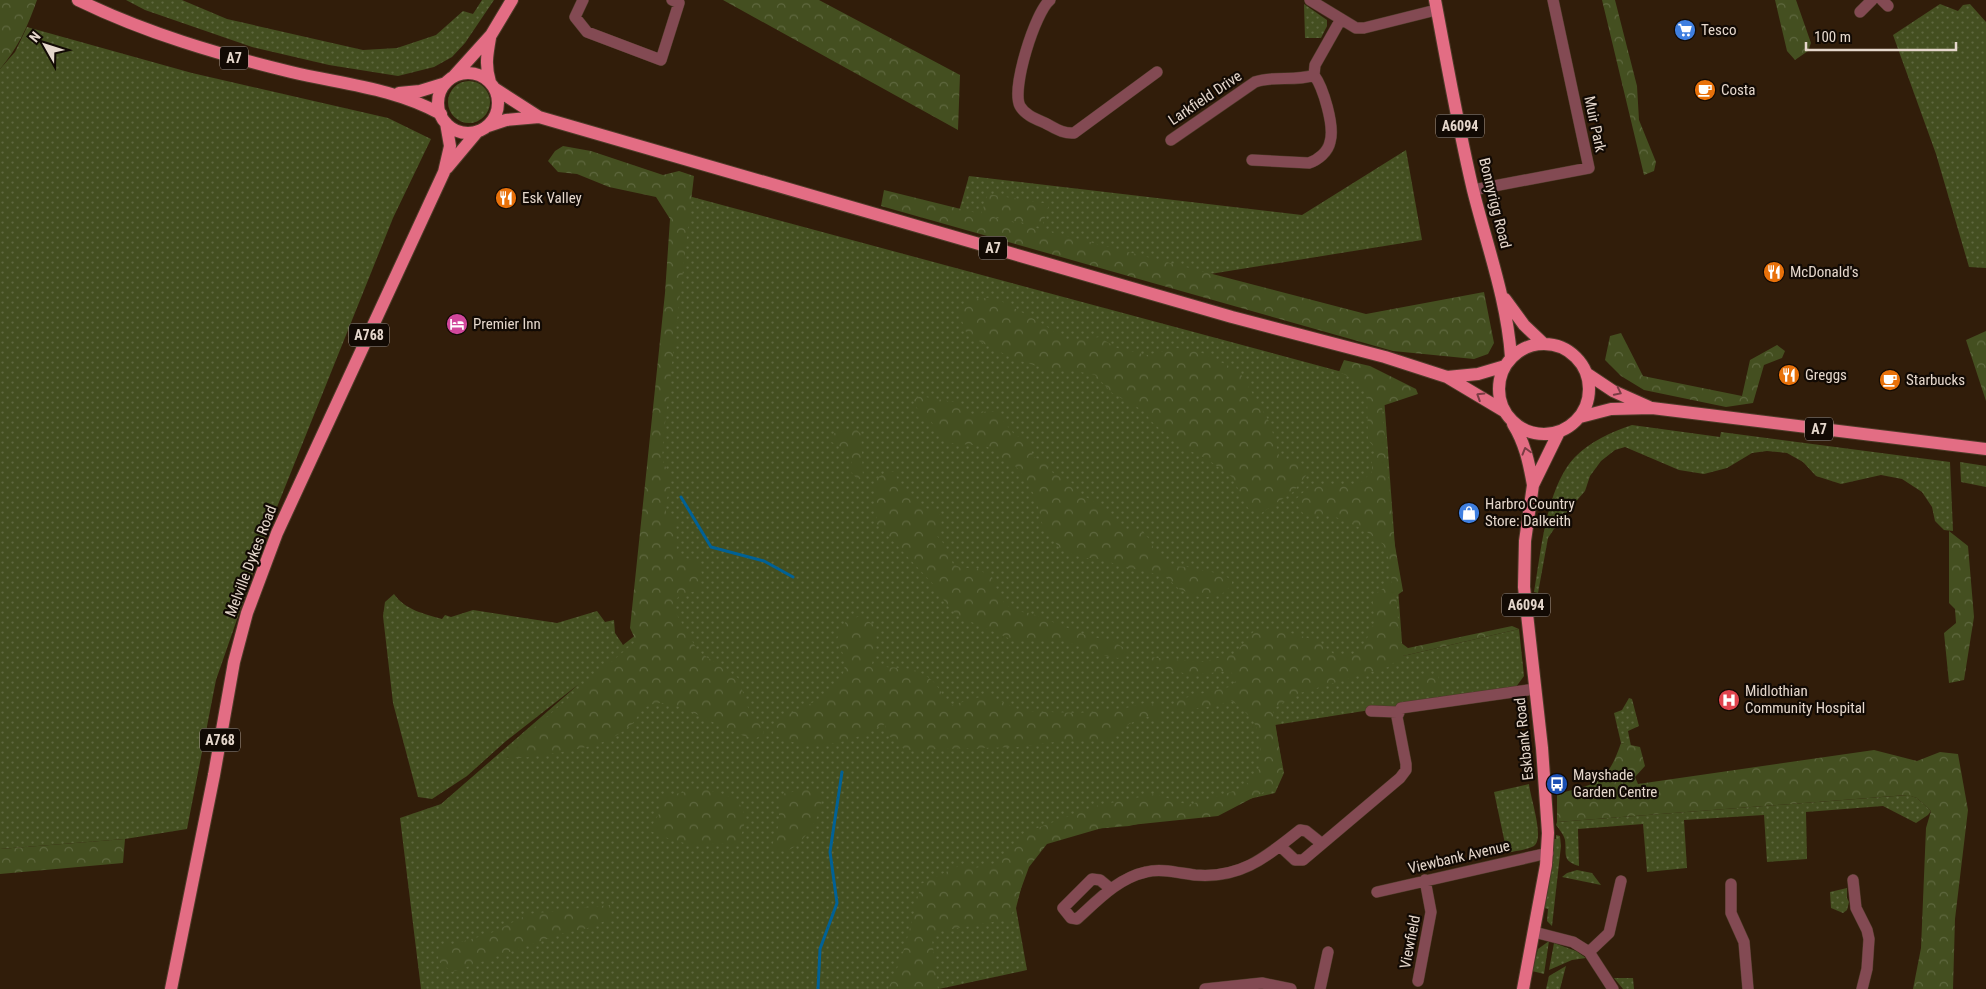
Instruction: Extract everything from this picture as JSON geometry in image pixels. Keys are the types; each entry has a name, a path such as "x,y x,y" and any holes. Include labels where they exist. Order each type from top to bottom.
{"main road":[{"name":"A7","path":"78,0 147,31 226,56 397,94 443,118"},
{"path":"491,35 486,70 498,98 498,108 494,118 483,128 467,133 456,130 443,118 439,98 450,80 491,35 512,0"},
{"name":"Bonnyrigg Road","path":"1436,5 1473,190 1502,295 1509,331 1508,362"},
{"path":"450,80 460,74 476,74 492,85"},
{"name":"A7","path":"397,94 420,91 450,80"},
{"name":"A7","path":"492,85 540,117 1232,317 1385,357 1447,377 1507,416"},
{"name":"A7","path":"483,128 506,120 540,117"},
{"name":"Melville Dykes Road","path":"171,989 214,775 234,662 247,613 277,533 444,172 450,146 443,118"},
{"name":"Melville Dykes Road","path":"444,172 483,128"},
{"name":"Bonnyrigg Road","path":"1502,295 1524,325 1544,344"},
{"path":"1544,344 1558,346 1570,352 1579,361 1586,373 1588,390 1586,403 1580,418 1559,432 1533,432 1507,416 1499,386 1508,362 1526,347 1544,344"},
{"name":"A7","path":"1447,377 1478,374 1508,362"},
{"name":"A7","path":"1586,373 1613,391 1652,408"},
{"name":"A7","path":"1580,418 1611,409 1652,408 1986,449"},
{"name":"Eskbank Road","path":"1507,416 1520,436 1526,452 1533,485"},
{"name":"Eskbank Road","path":"1523,989 1548,853 1543,763 1523,563 1533,485 1559,432"}],"street":[{"path":"583,0 575,18 587,32 661,60 679,3 672,0"},
{"path":"1050,0 1042,9 1025,51 1018,99 1020,106 1028,114 1063,132 1074,133 1153,79"},
{"path":"1310,0 1356,28 1364,28 1436,5"},
{"name":"Muir Park","path":"1473,190 1589,168 1553,0"},
{"path":"1860,12 1872,0"},
{"path":"1252,160 1309,164 1317,160 1324,153 1330,142 1331,134 1324,92 1314,75 1315,65 1341,20"},
{"name":"Larkfield Drive","path":"1171,140 1255,82 1270,78 1304,78 1314,75"},
{"path":"1371,711 1397,712 1406,706 1535,689"},
{"path":"1280,846 1299,861 1321,843 1330,839 1403,774 1406,764 1397,712"},
{"path":"1111,889 1130,878 1153,870 1219,876 1232,874 1256,862 1302,829 1321,843"},
{"name":"Viewbank Avenue","path":"1377,892 1548,853"},
{"name":"Viewfield","path":"1418,980 1431,912 1425,880"},
{"path":"1589,952 1609,933 1621,880"},
{"path":"1853,880 1856,908 1867,930 1869,939 1867,969 1862,989"},
{"path":"1731,884 1731,913 1744,942 1748,989"},
{"path":"1534,932 1573,942 1589,952 1613,989"},
{"path":"1320,989 1328,952"},
{"path":"1205,989 1262,983 1291,989"}],"green space":[{"path":"0,0 37,0 22,36 0,69"},
{"path":"126,0 182,0 227,19 363,50 397,48 436,35 463,11 473,14 482,0 494,0 465,43 452,57 434,67 398,76 329,65 252,47 145,10"},
{"path":"723,0 819,0 960,75 958,130"},
{"path":"1602,0 1615,0 1637,86 1639,120 1656,162 1654,171 1644,175"},
{"path":"1775,0 1796,0 1811,43 1808,51 1795,60 1787,51"},
{"path":"1304,4 1327,20 1327,26 1321,38 1305,38"},
{"path":"1940,4 1958,11 1963,5 1970,4 1986,22 1986,268 1969,267 1936,154 1893,35"},
{"path":"27,27 192,73 388,118 431,139 393,218 269,527 216,680 187,829 125,839 0,849 0,69 15,52"},
{"path":"473,81 481,84 487,90 490,102 487,114 481,120 465,123 457,120 451,114 448,98 451,90 457,84"},
{"path":"563,146 591,151 663,175 679,171 694,176 662,459 670,477 666,514 676,521 677,555 697,562 702,574 700,590 679,595 674,605 677,615 698,651 738,678 751,716 759,723 764,733 755,739 743,736 689,711 664,703 649,705 627,728 616,736 600,743 548,754 520,758 504,757 536,726 636,641 630,628 665,293 670,219 656,197 609,187 577,174 558,172 548,161 555,151"},
{"path":"1406,150 1422,240 1204,275 959,211 969,176 1302,215"},
{"path":"884,190 981,214 988,194 1049,204 1042,227 982,214 1366,314 1484,292 1494,343 1488,354 1474,359 1393,351 881,206"},
{"path":"681,194 1383,383 1403,656 1519,629 1524,676 1516,687 1275,725 1284,773 1275,793 1129,826 1035,834 1016,908 1027,970 939,989 421,989 400,818 441,804 579,684 506,741 467,776 432,799 418,797 393,703 383,616 385,602 394,594 410,608 442,619 445,615 451,617 473,610 557,623 597,611 605,622 614,620 615,633 623,645 637,634"},
{"path":"994,297 1043,324 1063,338 1073,341 1099,337 1117,348 1147,355 1176,348 1200,352 1239,371 1270,423 1280,459 1299,460 1308,473 1293,492 1260,514 1248,508 1232,477 1207,459 1178,445 1151,421 1144,411 1112,393 1095,375 1071,370 1053,371 1014,359 967,335 960,315 963,305 971,300"},
{"path":"1986,331 1986,401 1966,340"},
{"path":"1621,333 1643,376 1742,396 1750,360 1777,345 1785,351 1782,358 1764,365 1753,403 1726,407 1644,390 1621,376 1605,360 1610,336"},
{"path":"1344,360 1370,366 1416,389 1418,394 1382,406 1394,540 1403,591 1396,596 1400,642 1408,648 1512,626 1519,629 1403,656 1388,667 1300,693 1273,709 1283,772 1277,785 1218,816 1102,828 1047,844 1029,867 1010,919 941,931 932,939 938,989 888,989 904,950 921,884 969,861 975,868 996,863 1024,833 1096,806 1155,794 1188,805 1241,789 1258,774 1260,740 1258,731 1248,715 1240,707 1229,699 1221,705 1175,711 1176,700 1229,687 1237,680 1230,671 1191,675 1147,664 1149,657 1202,662 1234,654 1255,630 1280,630 1318,641 1336,656 1350,656 1363,647 1375,621 1372,602 1377,593 1392,582 1389,560 1383,544 1363,529 1331,515 1305,516 1294,501 1310,486 1359,484 1372,472 1372,458 1376,449 1368,440 1367,392 1358,381 1339,372"},
{"path":"920,396 959,403 972,416 987,411 996,412 1014,434 1029,443 1033,457 1044,461 1053,473 1072,483 1080,494 1104,507 1126,529 1143,532 1150,540 1155,552 1170,566 1188,567 1221,574 1232,580 1232,585 1222,594 1202,598 1179,589 1165,576 1117,565 1100,558 1083,558 1061,550 1043,527 1036,498 1020,471 1014,465 1004,461 999,452 985,446 949,443 940,436 931,421 921,416 913,400"},
{"path":"1632,425 1720,437 1721,432 1950,462 1953,531 1944,530 1935,521 1932,507 1922,492 1902,479 1881,475 1841,484 1816,476 1803,462 1787,453 1767,451 1752,453 1727,468 1704,474 1679,470 1625,447 1615,450 1601,461 1590,476 1585,491 1560,520 1548,538 1538,593 1534,592 1546,521 1557,485 1565,470 1575,457 1588,446 1609,434"},
{"path":"856,429 861,434 863,477 858,480 851,472 852,454 830,441 832,434"},
{"path":"1960,462 1986,466 1986,487 1961,482"},
{"path":"888,471 894,472 912,500 942,516 937,536 945,545 953,564 961,568 976,568 992,577 999,595 1005,604 1015,611 1030,613 1088,636 1113,641 1124,648 1124,656 1118,658 1106,656 1059,639 1015,641 960,617 950,609 933,584 877,524 875,497 877,478"},
{"path":"1949,531 1968,546 1974,617 1964,680 1949,683 1944,633 1956,623 1955,609 1949,603"},
{"path":"860,616 874,625 877,640 872,664 915,670 922,673 932,681 952,705 987,695 1022,711 1079,713 1126,708 1145,703 1159,706 1161,718 1157,721 1147,716 1129,724 1110,739 1062,741 1018,747 905,750 887,734 885,724 858,737 830,744 801,744 773,734 776,721 818,700 836,685 842,676 845,665 837,639 846,621"},
{"path":"1438,673 1440,689 1422,692 1420,676"},
{"path":"1629,698 1632,699 1639,726 1628,731 1631,746 1621,743 1614,713 1622,710"},
{"path":"1621,743 1640,747 1645,766 1635,777 1638,784 1874,750 1917,761 1940,752 1958,754 1968,810 1955,919 1953,989 1913,989 1921,948 1926,828 1931,811 1917,798 1907,795 1557,822 1557,794 1591,784 1605,775 1616,757"},
{"path":"1529,784 1538,826 1537,842 1534,846 1507,853 1494,792"},
{"path":"703,789 726,795 743,809 744,828 740,838 734,845 686,843 649,830 659,814 659,801 663,796"},
{"path":"807,789 820,793 821,804 817,818 798,844 786,851 778,850 772,846 779,824 779,800 782,794"},
{"path":"1908,795 1917,798 1931,811 1916,823 1883,806 1806,812 1807,859 1767,862 1764,815 1684,820 1687,868 1647,872 1643,824 1578,829 1579,866 1567,859 1564,838 1556,825 1557,822"},
{"path":"1556,835 1560,836 1561,846 1552,926 1547,921 1548,909 1544,908"},
{"path":"125,839 123,863 0,874 0,849"},
{"path":"1577,870 1592,873 1601,885 1562,877 1567,873"},
{"path":"1847,888 1849,902 1847,910 1843,913 1831,908 1830,892"},
{"path":"610,905 612,918 588,928 564,933 452,972 438,961 439,948 489,934 529,914"},
{"path":"1549,941 1544,974 1532,971 1538,949"},
{"path":"1554,943 1576,951 1586,958 1572,960 1549,970"},
{"path":"1566,966 1560,989 1546,989 1549,976"},
{"path":"1614,978 1633,978 1634,989 1623,989"}],"waterway":[{"path":"681,497 711,547 764,561 793,577"},
{"path":"818,989 820,949 837,903 830,852 842,772"}],"place":[{"name":"Tesco","path":"1685,30"},
{"name":"Costa","path":"1705,90"},
{"name":"Esk Valley","path":"506,198"},
{"name":"McDonald's","path":"1774,272"},
{"name":"Premier Inn","path":"457,324"},
{"name":"Greggs","path":"1789,375"},
{"name":"Starbucks","path":"1890,380"},
{"name":"Harbro Country Store: Dalkeith","path":"1469,513"},
{"name":"Midlothian Community Hospital","path":"1729,700"},
{"name":"Mayshade Garden Centre","path":"1557,784"}]}
